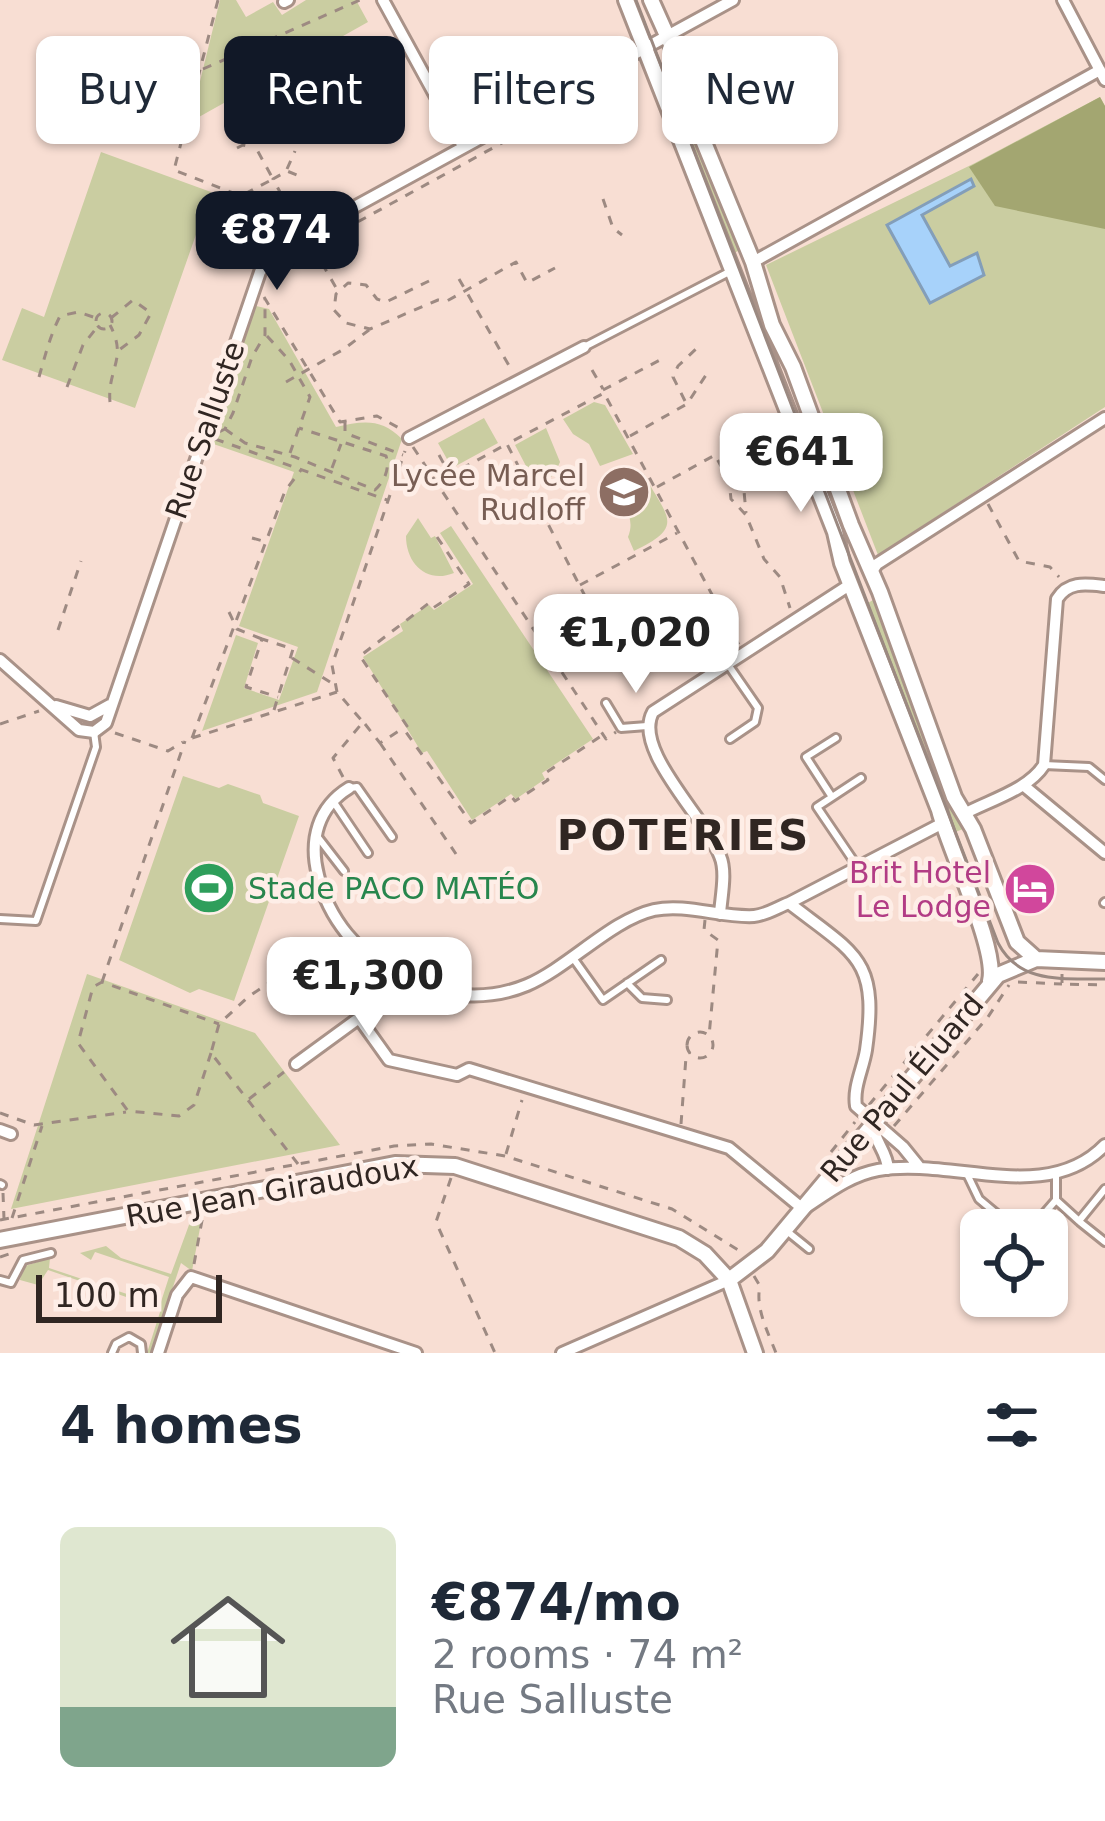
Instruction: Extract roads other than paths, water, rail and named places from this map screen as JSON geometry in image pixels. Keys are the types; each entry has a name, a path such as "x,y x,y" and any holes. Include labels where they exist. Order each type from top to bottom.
{"street":[{"path":"383,0 463,146"},
{"path":"626,0 835,532 850,584 943,823 992,960 986,975"},
{"path":"651,0 667,36"},
{"name":"Rue Salluste","path":"667,36 733,0"},
{"path":"753,262 1102,70 1063,0"},
{"name":"Rue Salluste","path":"98,730 268,258 303,234 662,39"},
{"path":"705,144 872,571 954,796 1017,942 1036,959"},
{"path":"409,438 584,347"},
{"path":"720,914 720,854 651,745 647,726 653,712 1105,418"},
{"path":"964,814 1023,785 1044,765 1054,606 1068,587 1105,586"},
{"path":"0,660 74,727 98,730"},
{"path":"50,703 89,716 110,705"},
{"path":"1023,785 1105,853"},
{"path":"349,788 331,799 320,816 314,856 318,880 345,931 384,970 420,987 463,995 515,989 647,912 664,909 758,916 943,823"},
{"path":"789,903 855,954 868,979 866,1051 854,1100 887,1154 888,1169"},
{"name":"Rue Paul Éluard","path":"729,1280 749,1268 803,1209 867,1119 986,975 1036,959 1105,962"},
{"path":"296,1064 370,1010 384,970"},
{"path":"359,1018 389,1060 458,1076 469,1069 729,1148 803,1209 860,1175 920,1168 1056,1176 1084,1163 1105,1144"},
{"path":"867,1119 920,1168"},
{"name":"Rue Jean Giraudoux","path":"0,1240 395,1164 455,1166 662,1230 705,1254 729,1280"},
{"path":"158,1353 177,1295 191,1277 416,1353"},
{"path":"562,1353 729,1280 755,1353"}],"lane":[{"path":"584,347 732,270"},
{"path":"727,663 758,708 755,722 730,739"},
{"path":"606,703 621,728 647,726"},
{"path":"0,919 36,921 98,730"},
{"path":"832,797 806,757 836,738"},
{"path":"1044,765 1089,766 1105,779"},
{"path":"859,869 817,807 861,778"},
{"path":"349,788 358,787 392,837"},
{"path":"331,799 368,853"},
{"path":"317,836 344,871"},
{"path":"573,958 603,1000 661,960"},
{"path":"627,983 642,998 667,1000"},
{"path":"966,1171 980,1199 992,1209"},
{"path":"1056,1176 1057,1199 1105,1242"},
{"path":"1079,1221 1105,1190"},
{"path":"1048,1209 1057,1199"},
{"path":"785,1230 809,1249"},
{"path":"0,1280 11,1283 23,1259 51,1253"},
{"path":"112,1353 116,1344 129,1337 141,1344 142,1353"}],"water":[{"path":"971,179 974,186 922,215 950,266 977,253 984,275 930,303 887,225"}],"tram line":[{"path":"636,0 998,943 1007,957 1031,973 1105,979"}],"place":[{"name":"Lycée Marcel Rudloff","path":"624,492"},
{"name":"Stade PACO MATÉO","path":"209,888"},
{"name":"Brit Hotel Le Lodge","path":"1030,889"}],"district":[{"name":"POTERIES","path":"684,835"}]}
